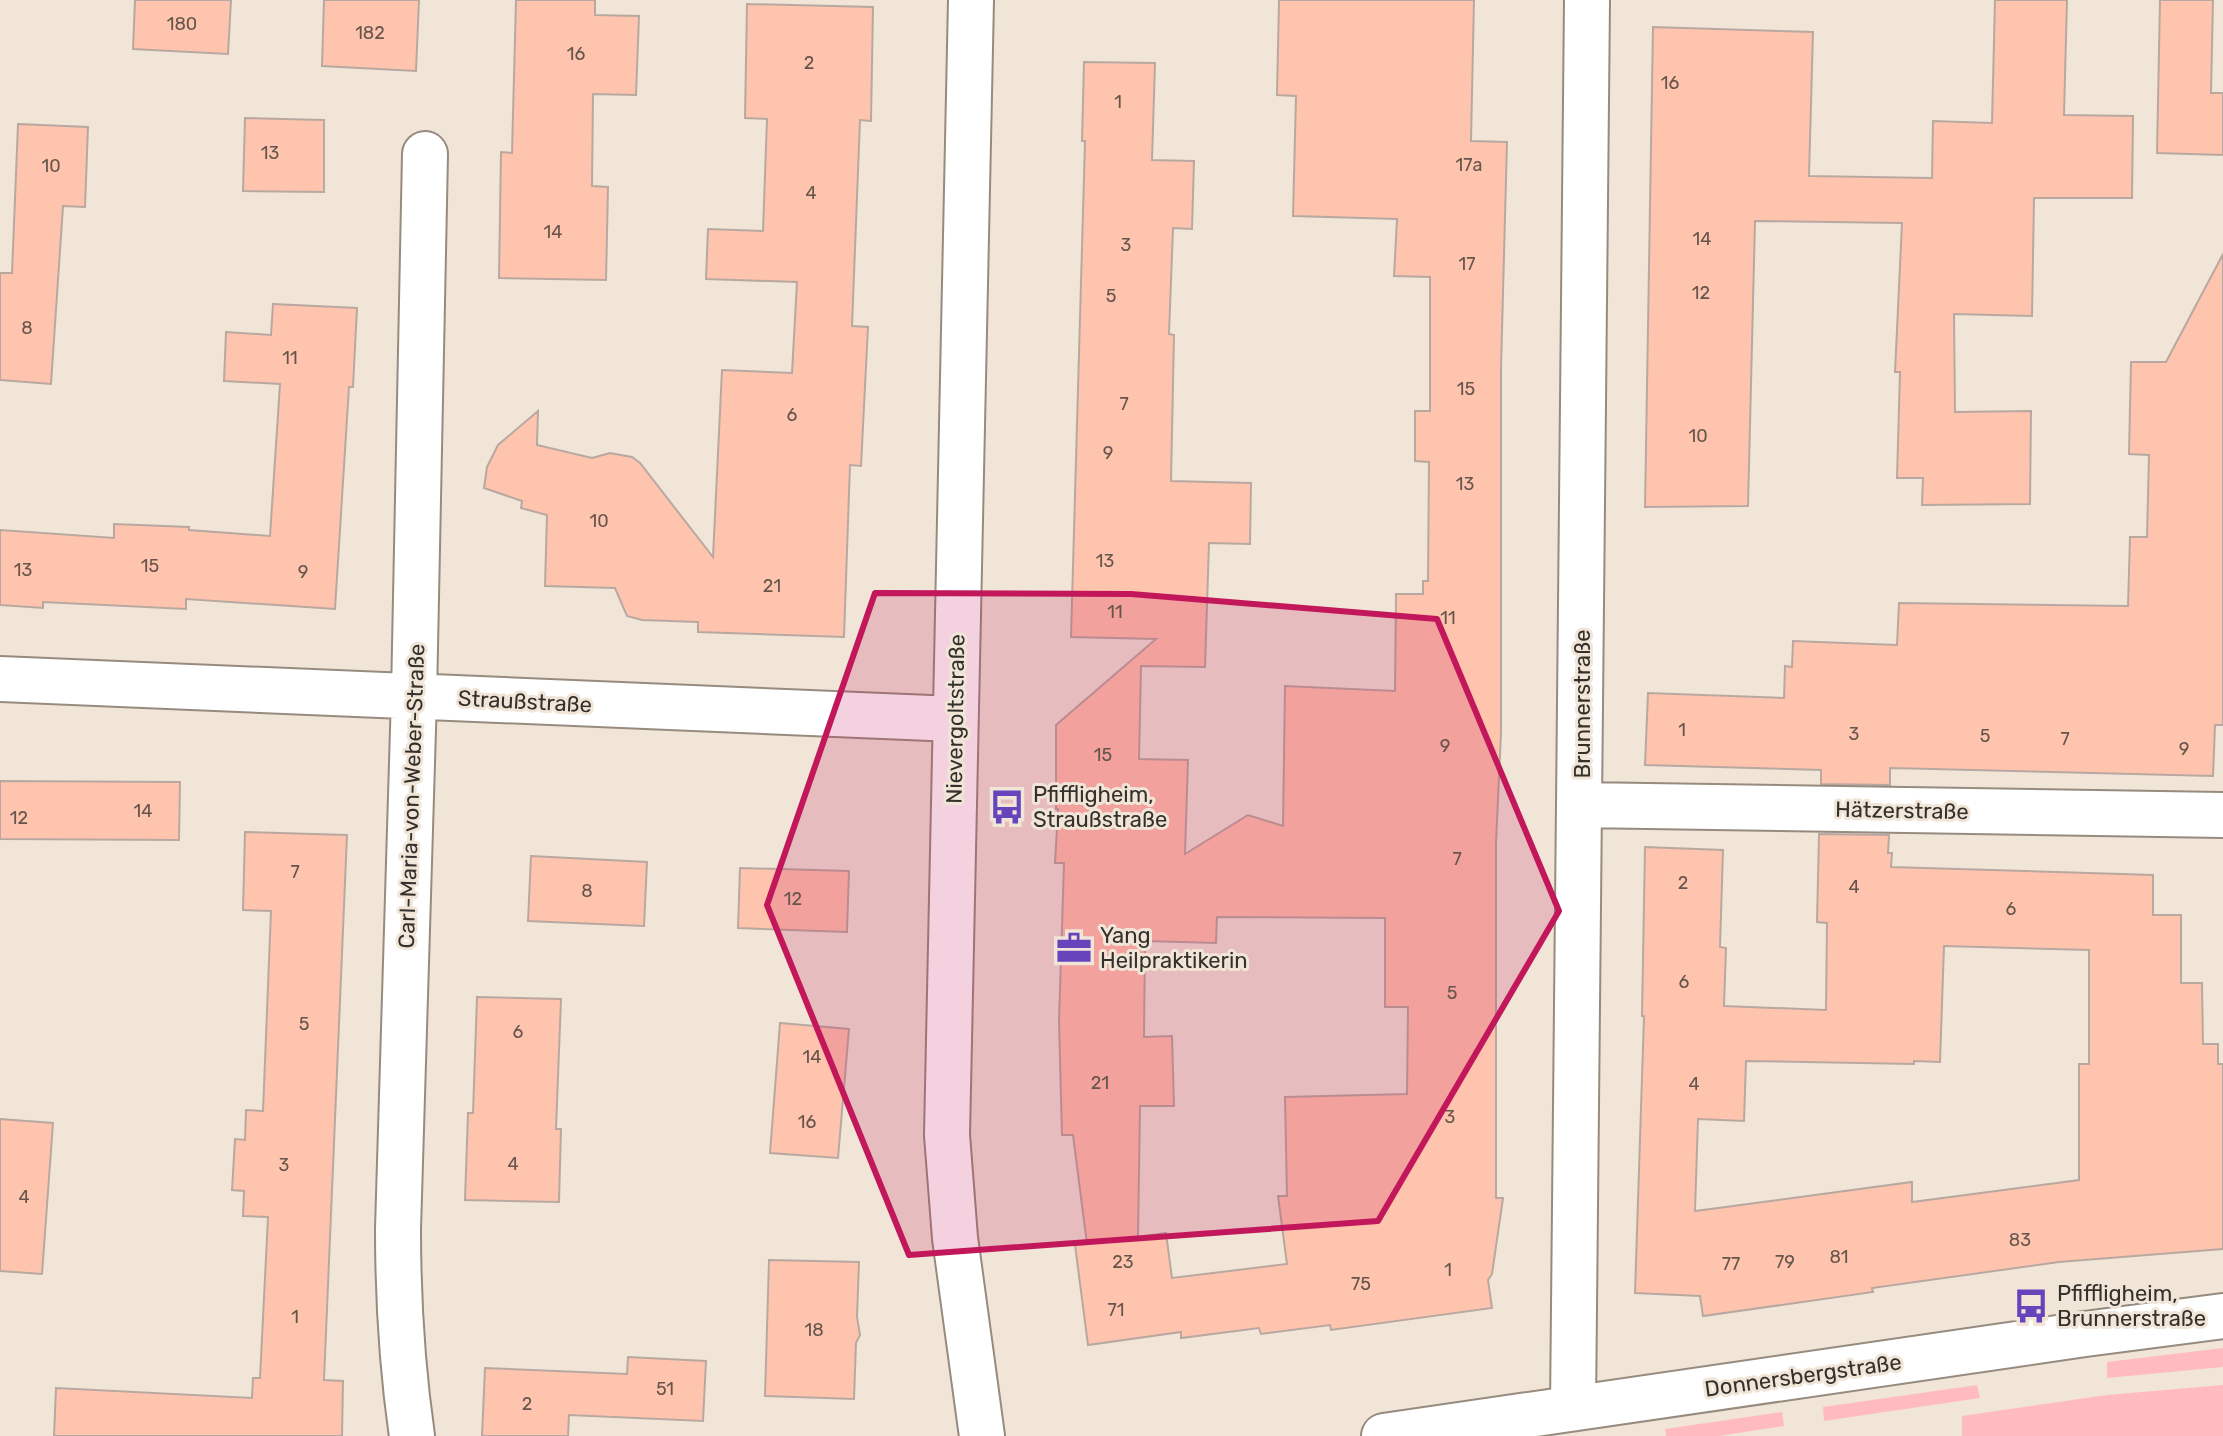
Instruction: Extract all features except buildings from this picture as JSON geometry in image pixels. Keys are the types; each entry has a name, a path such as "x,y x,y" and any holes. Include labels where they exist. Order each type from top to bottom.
{"street":[{"name":"Nievergoltstraße","path":"971,0 947,1135 955,1238 982,1436"},
{"name":"Brunnerstraße","path":"1573,1408 1587,0"},
{"name":"Carl-Maria-von-Weber-Straße","path":"412,1436 403,1378 398,1281 425,154"},
{"name":"Straußstraße","path":"0,679 955,719"},
{"name":"Hätzerstraße","path":"1581,805 2223,815"},
{"name":"Donnersbergstraße","path":"1384,1436 2223,1316"}],"highlighted area":[{"path":"875,593 1131,594 1437,619 1559,911 1378,1221 909,1255 767,905"}],"shaded area":[{"path":"2223,1348 2223,1367 2107,1378 2107,1362"},
{"path":"1977,1385 1980,1398 1824,1421 1823,1407"},
{"path":"2223,1385 2223,1436 1962,1436 1962,1416 2107,1395"},
{"path":"1782,1412 1784,1426 1719,1436 1666,1436 1665,1429"}],"place":[{"name":"Pfiffligheim, Straußstraße","path":"1007,807"},
{"name":"Yang Heilpraktikerin","path":"1074,948"},
{"name":"Pfiffligheim, Brunnerstraße","path":"2031,1306"}]}
